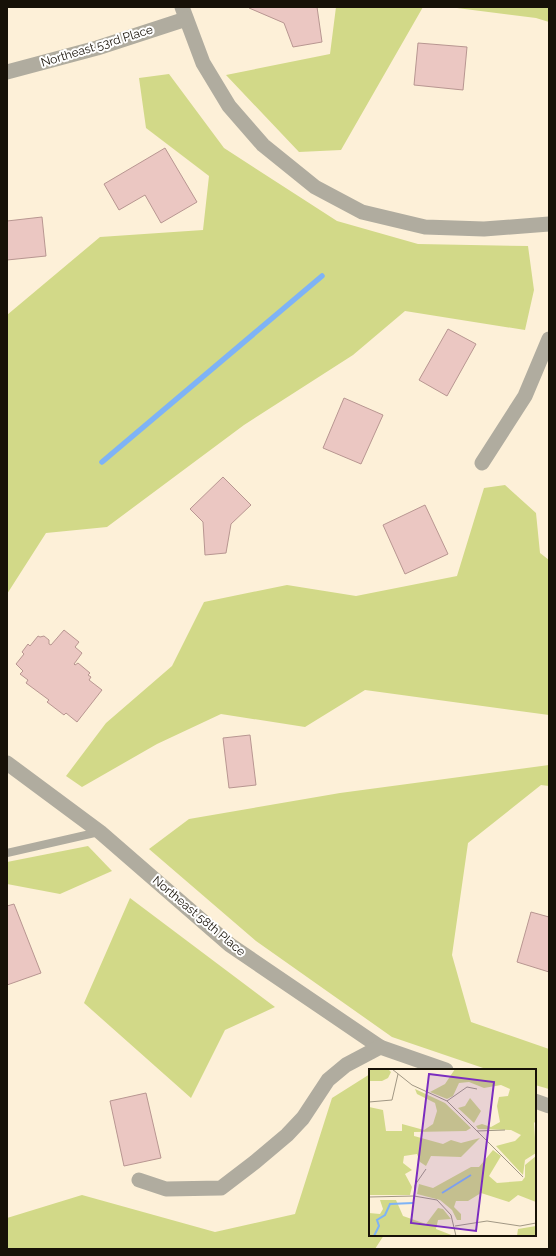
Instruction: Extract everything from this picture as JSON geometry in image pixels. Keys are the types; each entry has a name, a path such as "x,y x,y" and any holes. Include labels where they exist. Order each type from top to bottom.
{"street":[{"name":"Northeast 53rd Place","path":"7,72 97,48 184,13"},
{"path":"184,13 203,63 229,106 263,145 315,187 362,212 425,227 484,229 549,224"},
{"path":"482,463 525,396 549,339"},
{"name":"Northeast 58th Place","path":"7,763 100,832 230,945 380,1047 443,1069"},
{"path":"139,1180 166,1189 220,1188 288,1135 303,1118 328,1080 346,1065 380,1047"},
{"path":"536,1102 549,1106"}],"lane":[{"path":"7,853 100,832"}],"green space":[{"path":"336,7 423,7 341,150 299,152 226,75 330,54"},
{"path":"449,7 549,7 549,22 536,18"},
{"path":"169,74 224,148 337,221 418,244 528,246 534,290 525,330 405,311 353,355 244,425 107,527 46,533 7,594 7,315 100,237 203,230 209,176 146,128 139,78"},
{"path":"505,485 536,513 540,553 549,560 549,715 365,690 305,727 221,714 157,744 82,787 66,776 106,723 172,666 204,602 287,585 356,596 457,576 484,488"},
{"path":"549,765 549,786 541,785 468,843 452,955 471,1022 549,1049 549,1089 536,1085 536,1069 486,1069 392,1037 256,941 149,849 189,819 340,793"},
{"path":"88,846 112,871 60,894 7,884 7,862"},
{"path":"130,898 275,1007 225,1030 191,1098 84,1003"},
{"path":"369,1075 369,1236 383,1236 375,1249 7,1249 7,1218 82,1195 215,1232 295,1214 332,1098"}],"building":[{"path":"249,7 317,7 322,42 293,47 284,23"},
{"path":"418,43 467,47 463,90 414,85"},
{"path":"165,148 197,202 161,223 145,195 119,210 104,184"},
{"path":"42,217 46,256 7,260 7,221"},
{"path":"448,329 476,344 447,396 419,380"},
{"path":"344,398 383,415 361,464 323,448"},
{"path":"223,477 251,505 231,524 226,553 205,555 203,522 190,509"},
{"path":"425,505 448,554 405,574 383,525"},
{"path":"64,630 79,642 75,647 82,653 74,664 75,665 78,663 90,673 88,675 91,677 89,680 102,690 77,722 66,713 64,715 47,702 49,700 26,683 28,680 20,674 23,671 16,664 24,654 22,652 28,644 30,646 38,636 44,636 49,640 49,644 51,645"},
{"path":"250,735 256,785 229,788 223,738"},
{"path":"14,904 41,973 7,985 7,906"},
{"path":"531,912 549,917 549,972 517,962"},
{"path":"146,1093 161,1158 124,1166 110,1101"}],"waterway":[{"path":"102,462 322,276"}]}
